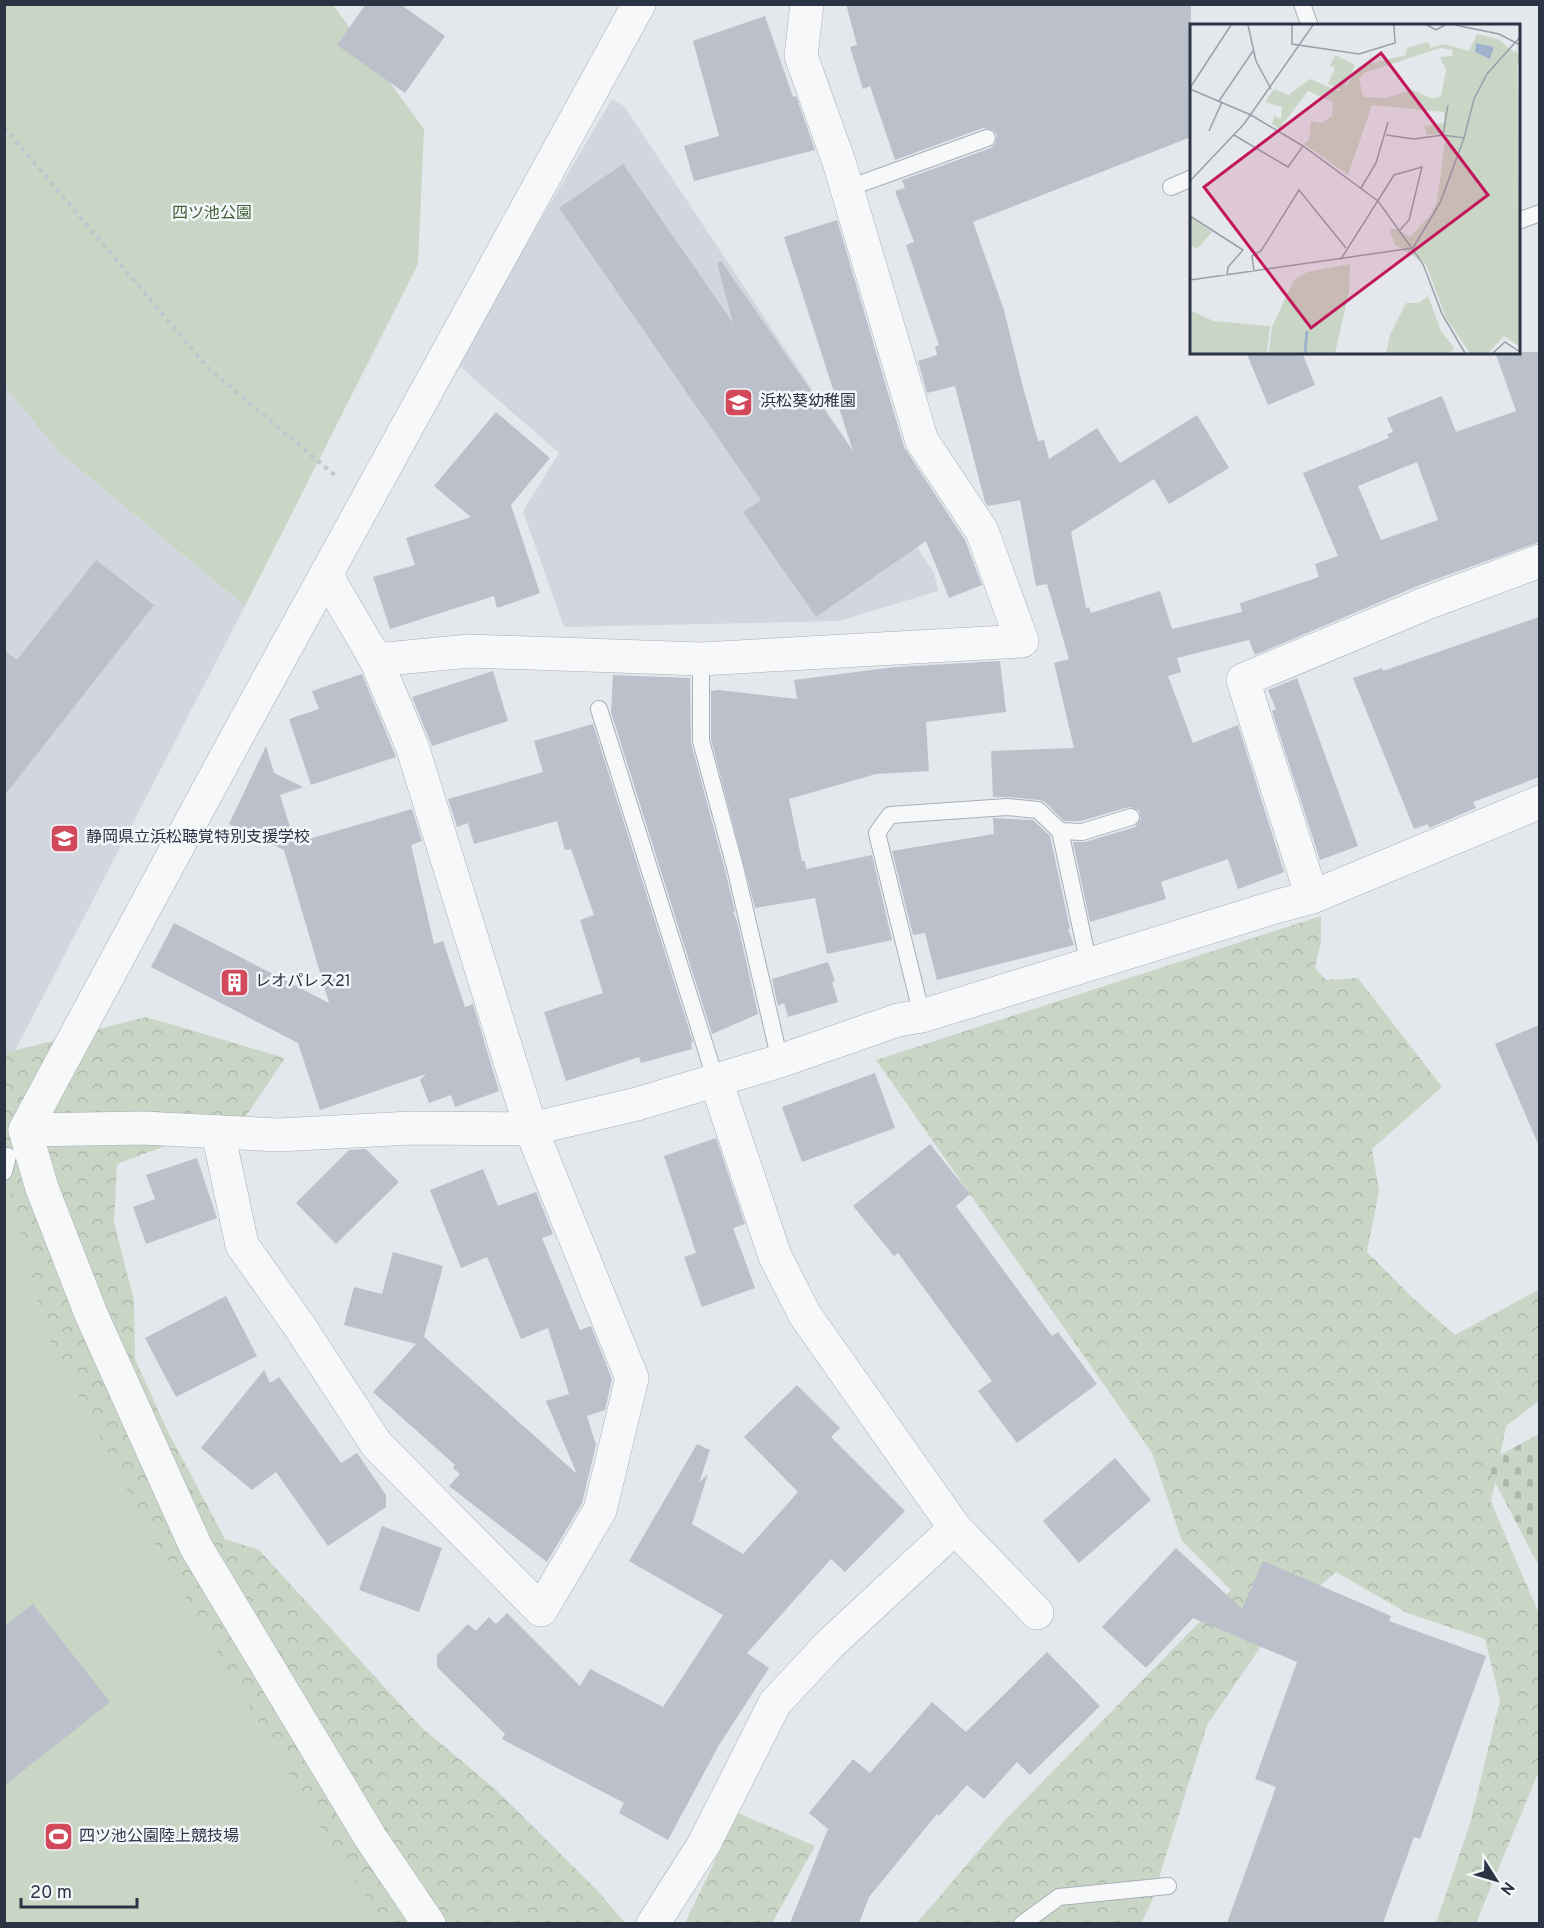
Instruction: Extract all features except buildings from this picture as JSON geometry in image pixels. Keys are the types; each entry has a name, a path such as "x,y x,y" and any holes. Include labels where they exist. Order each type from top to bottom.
{"street":[{"path":"11,1147 639,4"},
{"path":"376,660 469,651 701,658 1022,641 982,531 922,441 839,162 801,56 807,4"},
{"path":"1312,897 1243,680 1427,603 1539,561"},
{"path":"218,1132 242,1245 298,1324 377,1445 541,1610 600,1510 632,1378 531,1129 412,746 376,660 332,585 327,572"},
{"path":"11,1147 143,1128 279,1135 411,1128 531,1129 637,1104 716,1081 898,1020 922,1016 1312,897 1539,802"},
{"path":"716,1081 775,1256 805,1315 955,1528 1037,1613"},
{"path":"11,1147 42,1188 91,1314 196,1547 370,1837 429,1923"},
{"path":"653,1923 704,1844 775,1703 830,1644 955,1528"}],"lane":[{"path":"1302,4 1309,24"},
{"path":"846,189 987,138"},
{"path":"1171,187 1190,178"},
{"path":"1520,220 1539,213"},
{"path":"701,658 701,741 735,867 780,1061"},
{"path":"599,709 716,1081"},
{"path":"922,1016 876,833 890,815 1007,807 1038,810 1060,831 1089,965"},
{"path":"1060,831 1082,832 1131,817"},
{"path":"1022,1923 1059,1897 1168,1886"}],"path":[{"path":"4,127 209,369 367,500"}],"shaded area":[{"path":"612,99 624,106 934,573 938,591 839,621 564,627 523,511 559,453 456,363"},
{"name":"静岡県立浜松聴覚特別支援学校","path":"5,387 59,452 245,606 5,1070"}],"green space":[{"name":"四ツ池公園","path":"4,5 333,5 424,129 418,264 245,606 59,452 5,387"},
{"path":"1321,916 1321,941 1315,968 1326,980 1358,978 1442,1087 1372,1149 1379,1191 1367,1252 1413,1298 1455,1335 1540,1289 1539,1401 1506,1426 1491,1502 1539,1614 1539,1771 1476,1923 1436,1923 1470,1824 1500,1700 1485,1639 1407,1613 1336,1572 1277,1623 1207,1725 1151,1903 1141,1923 917,1923 1004,1821 1231,1590 1182,1541 1152,1453 876,1060"},
{"path":"146,1017 285,1058 246,1116 117,1164 114,1223 134,1300 135,1359 167,1430 225,1539 259,1550 421,1727 495,1789 597,1890 625,1923 260,1923 5,1590 5,1053"},
{"path":"4,1179 7,1180 47,1335 165,1563 344,1867 386,1923 5,1923"},
{"path":"1539,1434 1539,1566 1485,1463"},
{"path":"738,1813 815,1846 772,1923 685,1923"}],"place":[{"name":"浜松葵幼稚園","path":"739,402"},
{"name":"静岡県立浜松聴覚特別支援学校","path":"65,838"},
{"name":"レオパレス21","path":"234,982"},
{"name":"四ツ池公園陸上競技場","path":"58,1837"}]}
